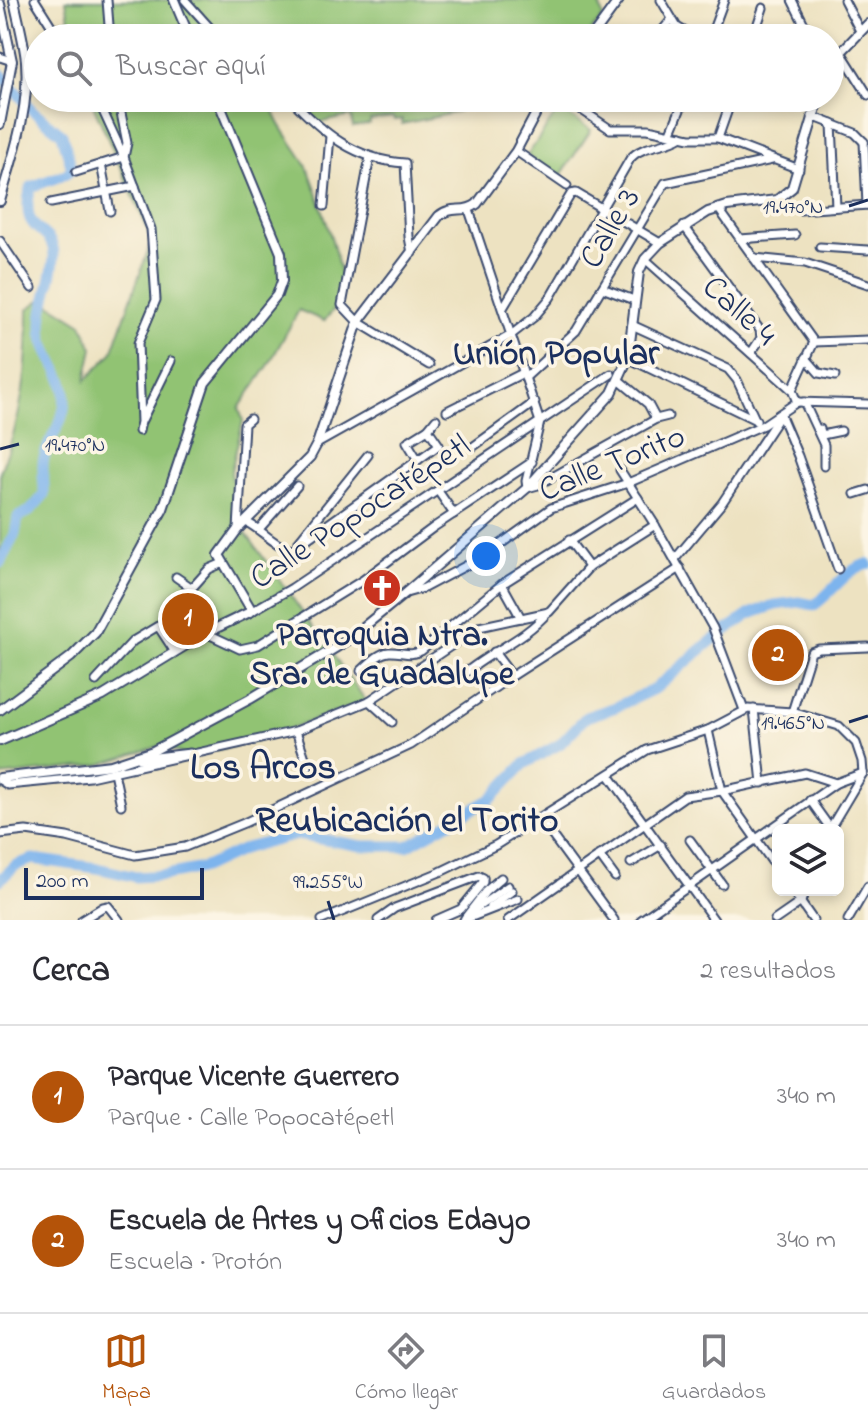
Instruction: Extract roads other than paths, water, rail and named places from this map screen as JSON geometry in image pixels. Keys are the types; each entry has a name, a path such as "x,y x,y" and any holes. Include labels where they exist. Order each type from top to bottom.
{"main road":[{"path":"14,0 24,51"},
{"path":"174,0 184,24"},
{"path":"601,24 619,0"},
{"path":"0,4 11,66 0,124"},
{"path":"844,49 866,26"},
{"path":"0,201 15,149 24,100"},
{"path":"0,710 71,657 95,633 163,509 205,383 277,295 282,281 281,253 223,112"},
{"path":"252,611 221,559 238,529 310,457 358,322 443,212 452,208 469,210 477,204 516,151 537,112"},
{"path":"0,779 111,765 134,759 250,699 345,642 404,594 527,488 602,406 620,381 628,358 639,272 645,259 660,243 684,226 718,208 777,200 792,188 814,112"},
{"name":"Calle Popocatépetl","path":"0,741 103,696 206,633 252,611"}],"street":[{"path":"35,0 50,24"},
{"path":"107,0 109,24"},
{"path":"185,0 206,24"},
{"path":"661,0 674,23"},
{"path":"715,24 724,0"},
{"path":"792,0 804,24"},
{"path":"844,0 866,26"},
{"path":"758,24 763,8"},
{"path":"0,57 11,66"},
{"path":"844,57 868,95"},
{"path":"103,112 151,229 156,300 138,343 141,422"},
{"path":"121,112 127,143 124,157"},
{"path":"303,112 330,136 370,157 405,163 412,253"},
{"path":"585,112 610,129 718,138 799,169"},
{"path":"671,132 679,112"},
{"path":"718,138 727,112"},
{"path":"777,200 800,210 868,205 866,140 812,116"},
{"path":"832,124 836,207"},
{"path":"324,206 330,136"},
{"path":"317,444 511,335 534,317 550,298 635,154 668,144 682,136"},
{"path":"516,151 569,190 660,243"},
{"path":"76,172 124,157"},
{"path":"370,157 342,300 345,310 358,322 429,365"},
{"name":"Calle 3","path":"447,411 524,376 571,337 665,183 772,160"},
{"path":"101,164 110,211"},
{"path":"51,203 135,186"},
{"path":"503,308 569,190"},
{"path":"718,208 814,342"},
{"path":"469,210 540,422 527,488 538,485 656,419 668,416"},
{"path":"684,226 760,330 761,338 751,353"},
{"path":"740,239 795,235"},
{"path":"0,241 32,288"},
{"path":"820,247 868,250"},
{"path":"753,258 805,263 868,284"},
{"name":"Calle 4","path":"645,259 803,402"},
{"path":"602,288 634,300"},
{"path":"632,325 728,369 760,423"},
{"path":"814,342 868,340"},
{"path":"792,390 814,342"},
{"path":"628,358 760,423"},
{"path":"806,358 819,373 835,376"},
{"path":"139,431 171,361"},
{"name":"Calle Popocatépetl","path":"252,611 304,580 611,374"},
{"path":"620,381 648,404 656,419"},
{"path":"474,446 535,402"},
{"path":"803,402 868,404"},
{"path":"803,402 822,435 841,431"},
{"path":"803,402 824,445 824,466"},
{"name":"Calle Torito","path":"404,594 424,588 484,556 551,508 628,483 781,416 803,402"},
{"path":"675,559 722,503 781,416"},
{"path":"781,416 838,569"},
{"path":"238,529 244,424 250,419"},
{"path":"418,460 407,442 428,429 436,419"},
{"path":"246,522 260,528 281,548 293,549 439,445 428,429"},
{"path":"293,549 368,455"},
{"path":"206,633 240,649 258,645 363,580 532,462"},
{"path":"620,470 713,628 744,710"},
{"path":"260,528 297,486"},
{"path":"855,494 868,490"},
{"path":"438,491 454,514"},
{"path":"361,671 380,655 389,652 415,654 502,584 638,498"},
{"path":"464,674 536,626 589,567 655,525"},
{"path":"569,540 589,567"},
{"path":"176,577 192,588 221,559"},
{"path":"0,834 26,831 67,837 135,855 185,847 411,745 680,568"},
{"path":"502,584 521,618"},
{"path":"0,779 8,785 114,772 296,731 369,701 479,627 549,612"},
{"path":"449,647 452,622"},
{"path":"96,681 133,641 158,626 175,652"},
{"path":"792,712 809,655 819,649 868,647"},
{"path":"494,652 512,676"},
{"path":"369,701 392,722"},
{"path":"754,709 762,783"},
{"path":"322,920 496,845 647,750 708,730 744,710 792,712 845,730 859,751 863,773 833,824"},
{"path":"708,730 722,791 772,862"},
{"path":"296,731 308,767"},
{"path":"134,759 182,752 200,754"},
{"path":"114,772 121,805"},
{"path":"508,920 685,796 805,773 836,783"},
{"path":"641,920 810,800 836,783 863,773"},
{"path":"609,775 714,920"},
{"path":"810,800 827,824"},
{"path":"540,819 614,920"},
{"path":"690,840 722,884"},
{"path":"631,863 661,845"},
{"path":"599,855 615,877"},
{"path":"378,920 395,908 479,876 483,878 461,909 436,920"},
{"path":"465,918 485,892 501,878"},
{"path":"848,920 868,886"},
{"path":"465,918 510,888 489,909"},
{"path":"384,895 395,908"},
{"path":"796,896 813,920"},
{"path":"775,920 801,902 803,896"},
{"path":"465,918 518,899"},
{"path":"82,920 108,906 119,920"}],"waterway":[{"path":"0,73 24,101"},
{"path":"0,563 15,534 18,517 30,511 44,495 44,458 65,404 62,379 45,344 42,327 53,267 53,246 32,223 28,204 31,187 72,169 62,134 34,112"},
{"path":"0,880 16,865 33,859 136,877 166,875 203,868 246,848 297,835 362,846 407,846 491,799 524,764 560,744 586,717 656,688 710,642 750,614 775,605 799,602 814,605 853,570 868,564"}],"place":[{"name":"Parroquia Ntra. Sra. de Guadalupe","path":"382,588"},
{"name":"Parque Vicente Guerrero","path":"188,619"},
{"name":"Escuela de Artes y Oficios Edayo","path":"778,655"}],"district":[{"name":"Unión Popular","path":"556,351"},
{"name":"Los Arcos","path":"263,765"},
{"name":"Reubicación el Torito","path":"407,818"}]}
